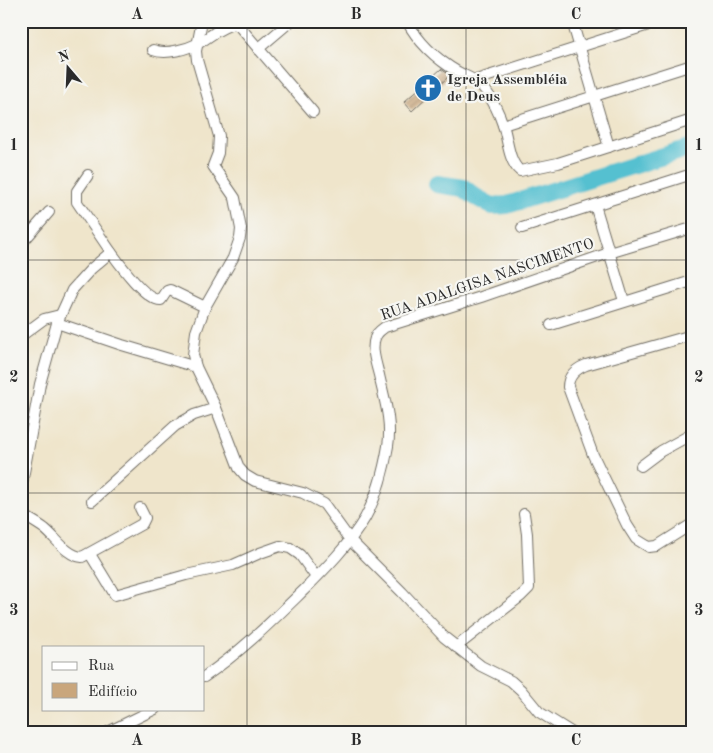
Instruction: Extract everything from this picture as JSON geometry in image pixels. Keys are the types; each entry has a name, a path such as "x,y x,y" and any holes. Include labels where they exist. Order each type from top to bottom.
{"street":[{"path":"202,21 197,60 219,136 218,153 213,164 232,191 241,229 233,258 205,307 194,341 193,355 196,367 216,408 236,462 245,475 255,481 303,493 319,500 328,508 350,540 444,637 481,666 511,681 539,712 571,732"},
{"path":"258,49 291,21"},
{"path":"406,21 417,38 431,53 462,74 476,80 492,102 503,125 513,162 520,171 558,163 692,120"},
{"path":"572,21 609,147"},
{"path":"476,80 661,21"},
{"path":"153,50 158,52 174,51 198,44 224,27 234,24 239,26 313,112"},
{"path":"503,125 692,65"},
{"path":"522,228 692,174"},
{"path":"88,175 77,191 77,202 111,252 133,280 155,299 161,300 167,291 170,290 205,307"},
{"path":"595,205 624,300"},
{"path":"21,244 49,212"},
{"name":"RUA ADALGISA NASCIMENTO","path":"205,676 248,644 316,577 350,540 365,517 382,472 390,426 375,359 374,345 376,334 386,327 482,297 609,253 692,228"},
{"path":"21,489 40,384 58,319 72,290 79,281 111,252"},
{"path":"551,325 624,300 692,281"},
{"path":"21,336 44,319 58,319 122,346 196,367"},
{"path":"692,335 578,368 570,377 568,387 593,455 636,539 649,547 657,546 692,524"},
{"path":"92,502 175,426 194,415 216,408"},
{"path":"641,466 661,451 692,434"},
{"path":"21,514 42,527 74,555 82,557 142,524 145,518 140,508"},
{"path":"456,648 529,588 527,534 524,514"},
{"path":"90,554 115,595 186,575 234,565 280,546 290,548 300,555 316,577"},
{"path":"108,732 153,710"}],"building":[{"name":"Igreja Assembléia de Deus","path":"441,69 450,75 412,111 404,102"}],"waterway":[{"path":"437,184 464,188 492,206 507,205 692,147"}],"place":[{"name":"Igreja Assembléia de Deus","path":"428,88"}]}
